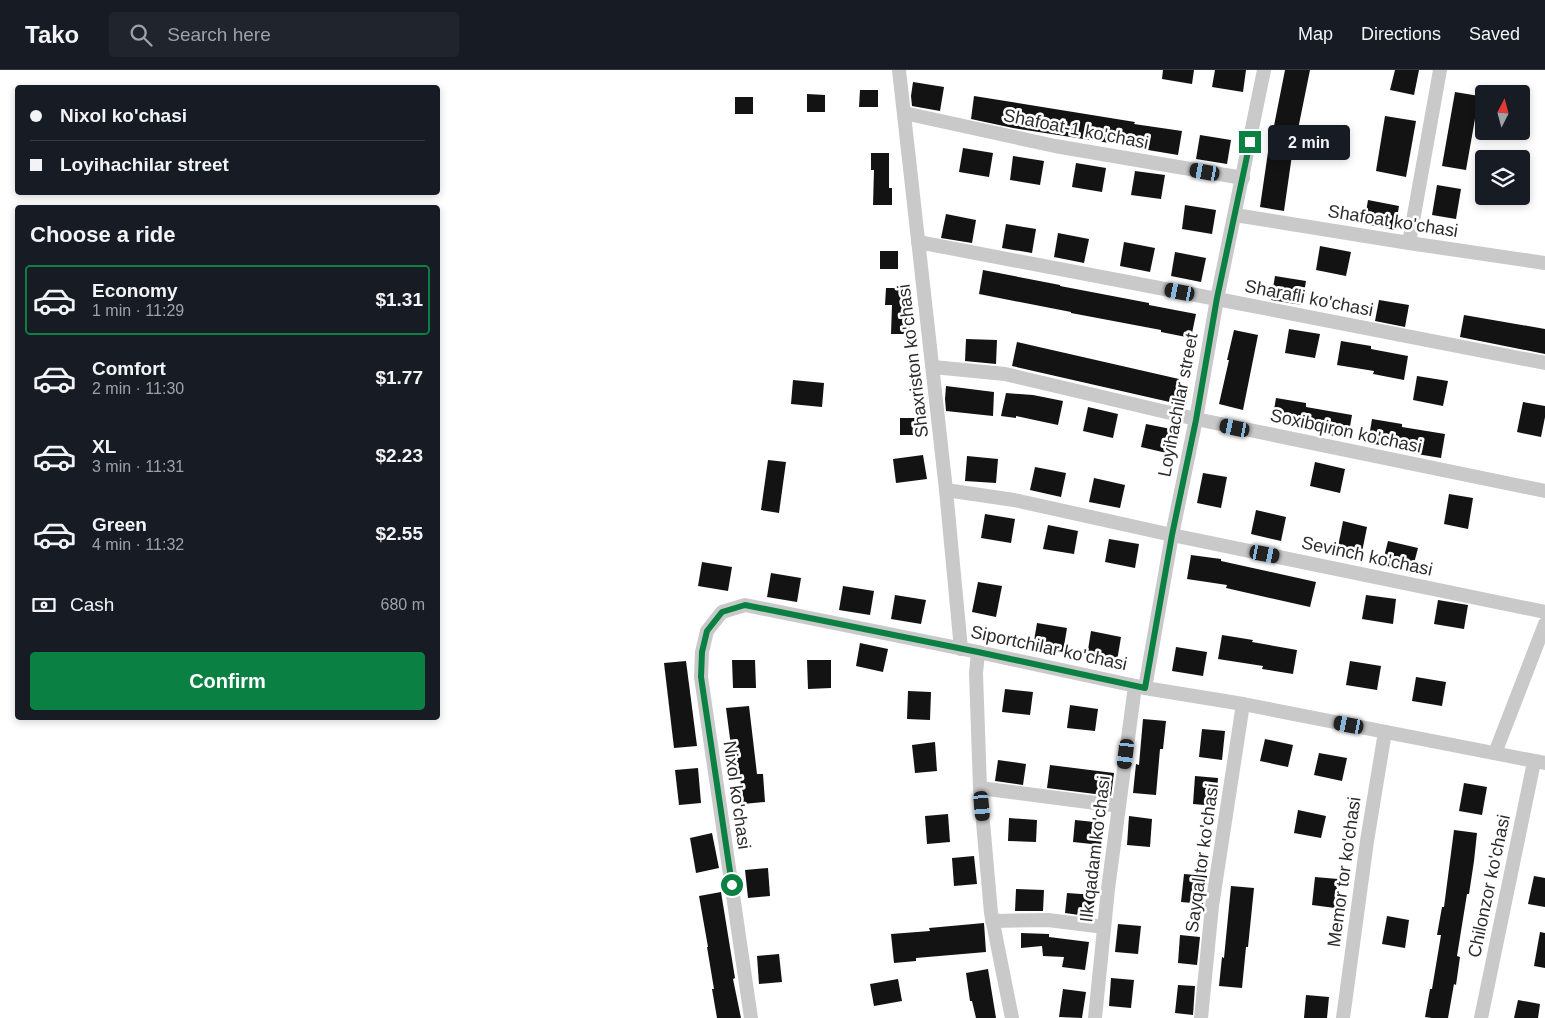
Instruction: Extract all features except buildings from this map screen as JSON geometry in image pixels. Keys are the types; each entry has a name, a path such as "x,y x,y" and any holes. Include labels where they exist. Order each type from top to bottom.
{"street":[{"name":"Shaxriston ko'chasi","path":"899,70 933,367 961,649"},
{"name":"Loyihachilar street","path":"1140,687 1196,420 1217,298 1264,70"},
{"path":"1409,243 1440,70"},
{"name":"Shafoat-1 ko'chasi","path":"904,113 1054,146 1242,178"},
{"name":"Shafoat ko'chasi","path":"1235,214 1545,263"},
{"name":"Sharafli ko'chasi","path":"918,242 1217,298 1545,363"},
{"name":"Soxibqiron ko'chasi","path":"933,367 1005,374 1196,420 1545,492"},
{"name":"Sevinch ko'chasi","path":"946,490 1014,500 1172,535 1545,612"},
{"name":"Siportchilar ko'chasi","path":"722,612 745,605 1140,687 1243,704 1540,763"},
{"name":"Nixol ko'chasi","path":"722,612 707,631 702,652 701,677 751,1018"},
{"path":"1495,753 1545,624"},
{"path":"978,652 976,673 980,788 992,921 1012,1018"},
{"name":"Ilk qadam ko'chasi","path":"1095,1018 1119,806 1140,687"},
{"name":"Sayqal tor ko'chasi","path":"1201,1018 1212,906 1243,704"},
{"name":"Memor tor ko'chasi","path":"1343,1018 1367,841 1385,732"},
{"name":"Chilonzor ko'chasi","path":"1481,1018 1540,763"},
{"path":"980,788 1119,806"},
{"path":"992,921 1048,920 1104,927"}],"route":[{"path":"732,885 701,677 702,652 707,631 722,612 745,605 1145,688 1217,298 1250,142"}]}
